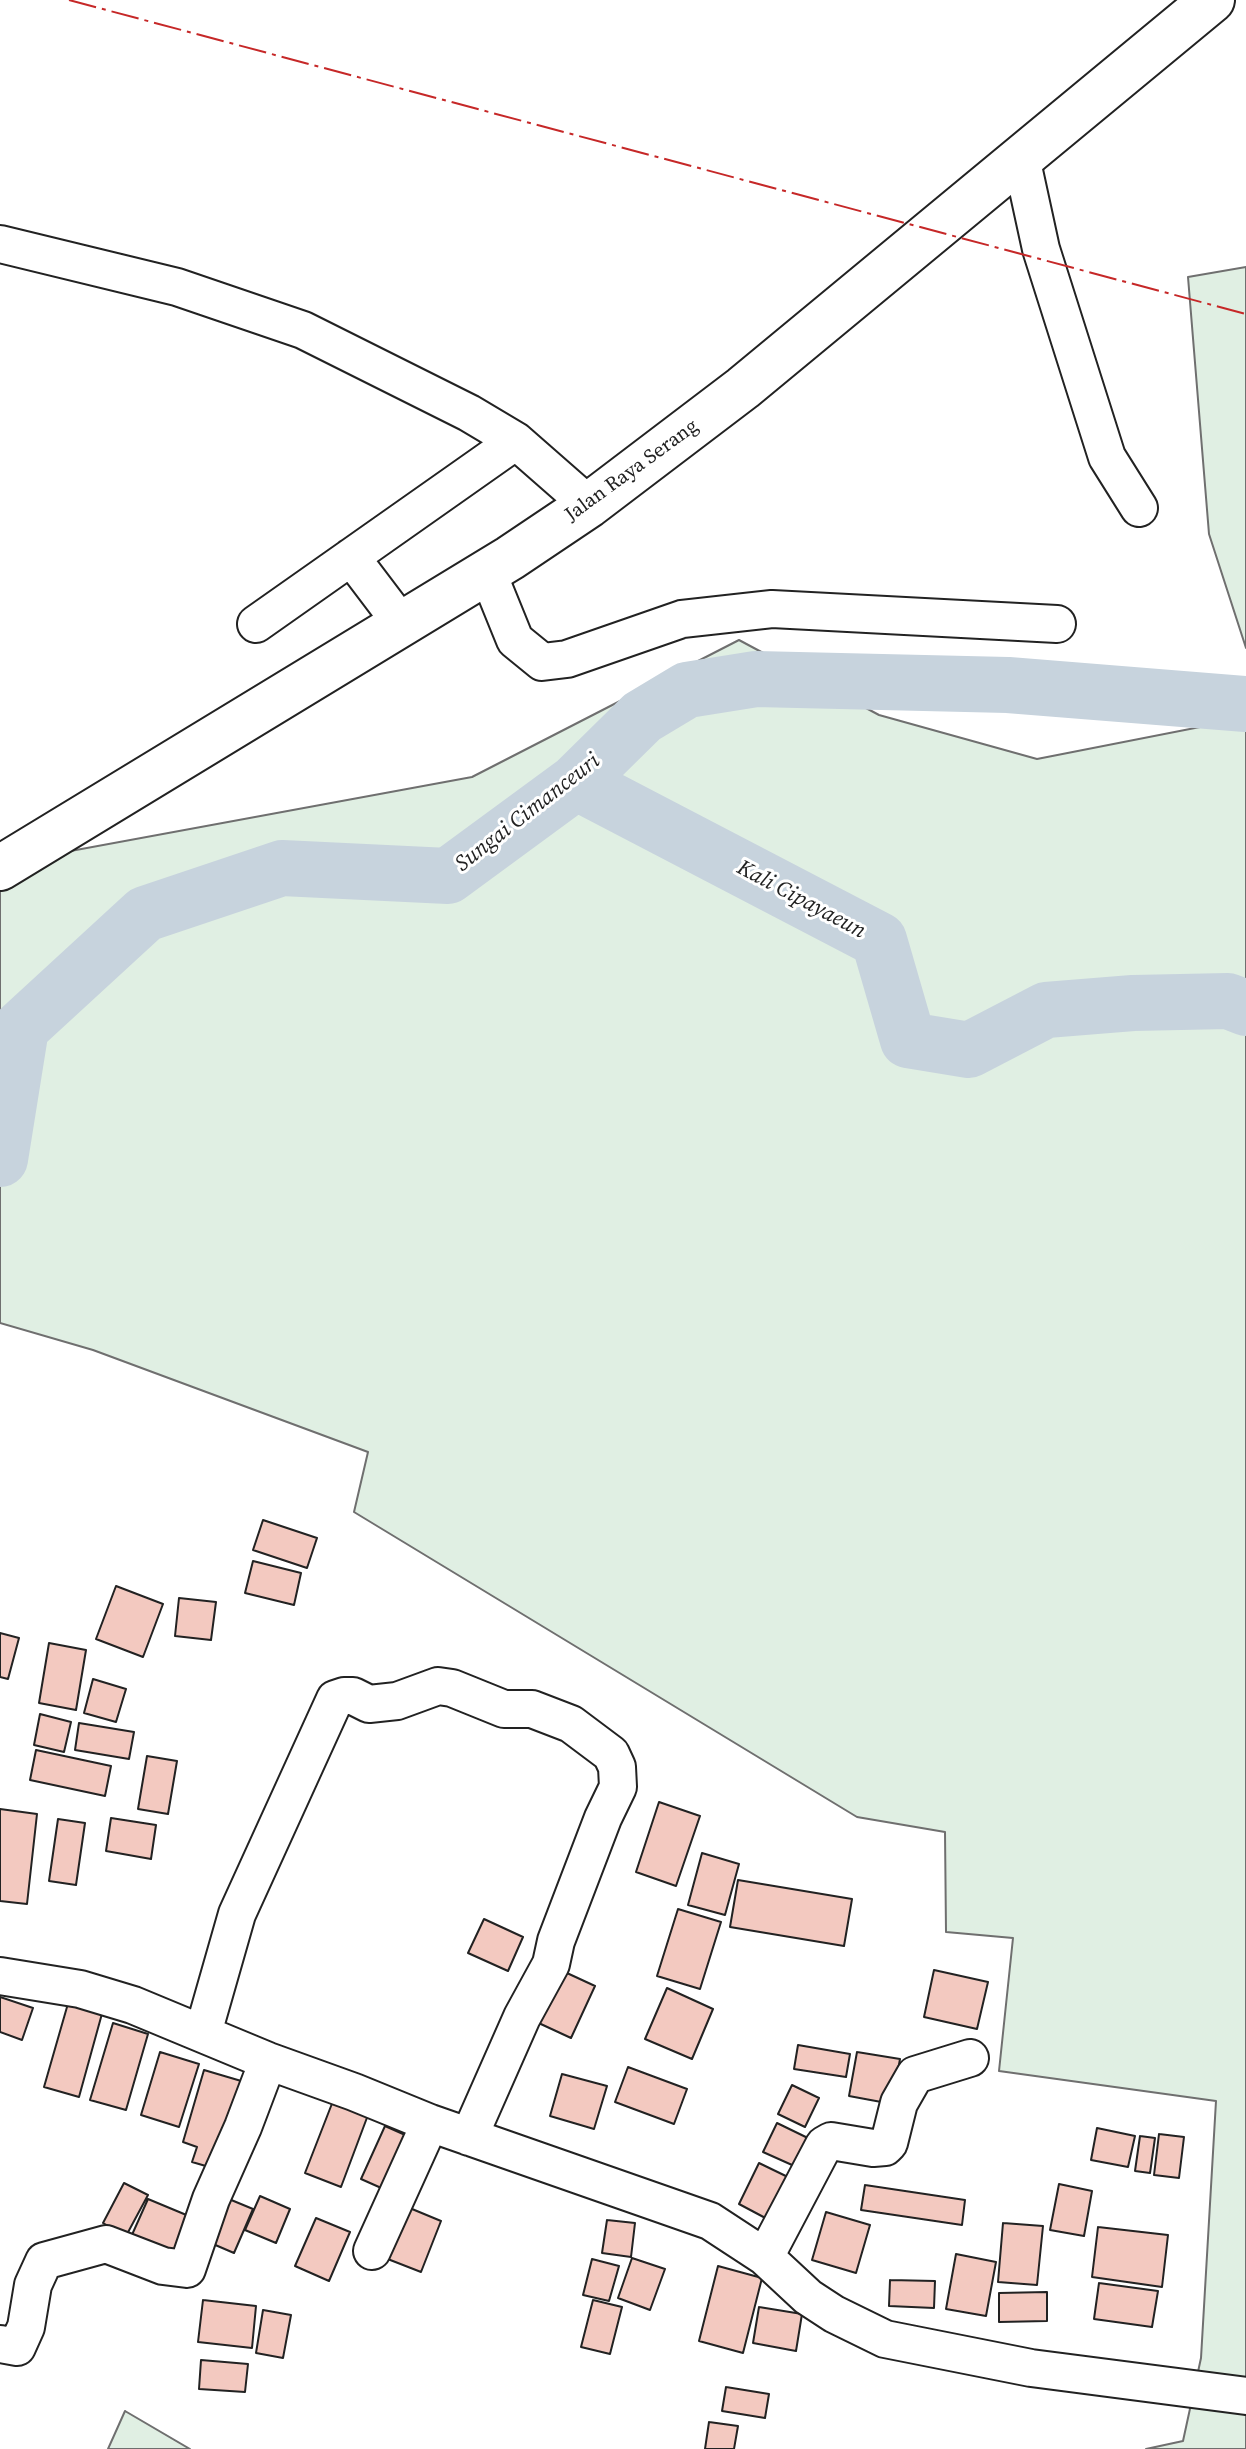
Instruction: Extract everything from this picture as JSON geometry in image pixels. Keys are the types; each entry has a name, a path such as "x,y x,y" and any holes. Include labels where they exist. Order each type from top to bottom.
{"highway":[{"name":"Jalan Raya Serang","path":"0,868 487,571 589,505 743,388 1212,0"}],"street":[{"path":"1021,157 1041,249 1107,457 1139,508"},
{"path":"0,244 177,287 303,330 469,413 516,441 589,505"},
{"path":"256,624 516,441"},
{"path":"351,557 401,623"},
{"path":"487,571 515,640 542,662 567,659 682,619 772,609 1057,624"},
{"path":"203,2033 237,1914 335,1699 353,1696 369,1704 383,1703 438,1686 452,1688 504,1709 532,1709 571,1724 611,1754 617,1767 618,1787 587,1859 556,1941 551,1964 522,2017 469,2137"},
{"path":"0,1976 80,1989 133,2005 430,2123 710,2221 765,2257 808,2297 834,2314 885,2339 1031,2368 1246,2396"},
{"path":"765,2257 824,2145 831,2141 885,2147 889,2143 899,2103 915,2075 970,2058"},
{"path":"0,2344 17,2347 26,2327 33,2285 44,2261 106,2244 163,2266 187,2269 211,2199 268,2061"},
{"path":"372,2251 430,2123"}],"green space":[{"path":"1246,267 1246,648 1209,534 1188,277"},
{"path":"739,640 879,715 1037,759 1246,718 1246,2449 1146,2449 1183,2441 1201,2358 1216,2101 999,2071 1013,1938 946,1932 945,1832 857,1817 354,1512 368,1452 93,1350 0,1323 0,864 472,777"},
{"path":"125,2411 190,2449 108,2449"}],"building":[{"path":"263,1520 317,1538 307,1568 253,1550"},
{"path":"253,1561 301,1573 294,1605 245,1593"},
{"path":"116,1586 163,1604 143,1657 96,1639"},
{"path":"179,1598 216,1602 211,1640 175,1636"},
{"path":"0,1633 19,1638 8,1679 0,1677"},
{"path":"49,1643 86,1650 76,1710 39,1703"},
{"path":"93,1679 126,1689 116,1722 84,1713"},
{"path":"40,1714 71,1722 64,1752 34,1745"},
{"path":"79,1723 134,1732 129,1759 75,1750"},
{"path":"36,1750 111,1766 105,1796 30,1780"},
{"path":"147,1756 177,1761 168,1814 138,1809"},
{"path":"659,1802 700,1816 676,1886 636,1872"},
{"path":"0,1809 37,1814 27,1904 0,1901"},
{"path":"111,1818 156,1825 151,1859 106,1851"},
{"path":"58,1819 85,1823 76,1885 49,1881"},
{"path":"702,1853 739,1864 725,1915 688,1905"},
{"path":"738,1880 852,1899 844,1946 730,1927"},
{"path":"678,1909 721,1922 700,1989 657,1976"},
{"path":"484,1919 523,1937 508,1971 468,1953"},
{"path":"554,1967 595,1986 571,2038 530,2019"},
{"path":"934,1970 988,1982 977,2029 924,2017"},
{"path":"667,1988 713,2009 692,2059 645,2039"},
{"path":"0,1997 33,2008 22,2040 0,2032"},
{"path":"69,2000 103,2010 79,2097 44,2087"},
{"path":"113,2023 148,2034 126,2110 90,2100"},
{"path":"798,2045 850,2054 846,2077 794,2069"},
{"path":"160,2052 199,2064 179,2127 141,2115"},
{"path":"857,2052 900,2059 892,2104 849,2096"},
{"path":"628,2067 687,2089 674,2124 615,2102"},
{"path":"204,2070 248,2083 223,2171 192,2162 197,2147 183,2142"},
{"path":"562,2074 607,2086 594,2129 550,2116"},
{"path":"792,2085 819,2098 805,2127 778,2114"},
{"path":"333,2101 368,2115 341,2187 305,2173"},
{"path":"777,2123 814,2141 801,2169 763,2152"},
{"path":"385,2126 412,2138 388,2191 361,2179"},
{"path":"1097,2128 1135,2136 1128,2167 1091,2160"},
{"path":"1159,2134 1184,2137 1179,2178 1154,2175"},
{"path":"1140,2136 1155,2138 1150,2173 1135,2171"},
{"path":"759,2163 792,2179 771,2221 739,2204"},
{"path":"124,2183 148,2195 126,2236 103,2223"},
{"path":"1059,2184 1092,2191 1084,2236 1050,2230"},
{"path":"865,2185 965,2200 962,2225 861,2210"},
{"path":"260,2196 290,2209 276,2243 245,2230"},
{"path":"224,2197 253,2209 234,2253 206,2241"},
{"path":"148,2199 196,2219 180,2258 131,2237"},
{"path":"400,2204 441,2221 421,2272 380,2256"},
{"path":"826,2212 870,2225 856,2273 812,2260"},
{"path":"316,2218 350,2232 329,2281 295,2266"},
{"path":"607,2220 635,2223 631,2257 602,2253"},
{"path":"1003,2223 1043,2226 1037,2285 998,2282"},
{"path":"1098,2227 1168,2235 1162,2287 1092,2277"},
{"path":"956,2254 996,2262 986,2316 946,2309"},
{"path":"632,2258 665,2269 650,2310 618,2298"},
{"path":"592,2259 619,2266 609,2301 583,2295"},
{"path":"718,2266 762,2278 743,2353 699,2341"},
{"path":"890,2280 935,2281 934,2308 889,2306"},
{"path":"1099,2283 1158,2291 1152,2327 1094,2319"},
{"path":"1047,2292 1047,2321 999,2322 999,2293"},
{"path":"203,2300 256,2306 252,2348 198,2342"},
{"path":"593,2300 622,2307 610,2354 581,2347"},
{"path":"759,2307 802,2314 796,2351 753,2343"},
{"path":"263,2310 291,2315 283,2358 256,2353"},
{"path":"201,2360 248,2364 245,2392 199,2389"},
{"path":"726,2387 769,2394 765,2418 722,2411"},
{"path":"709,2422 738,2426 734,2449 705,2449"}],"waterway":[{"name":"Sungai Cimanceuri","path":"0,1159 21,1028 145,914 282,868 448,876 576,782 642,717 687,690 756,679 1008,685 1246,704"},
{"name":"Kali Cipayaeun","path":"576,782 879,940 908,1040 969,1050 1046,1010 1133,1003 1228,1001 1246,1008"}],"power":[{"path":"69,0 1246,314"}]}
